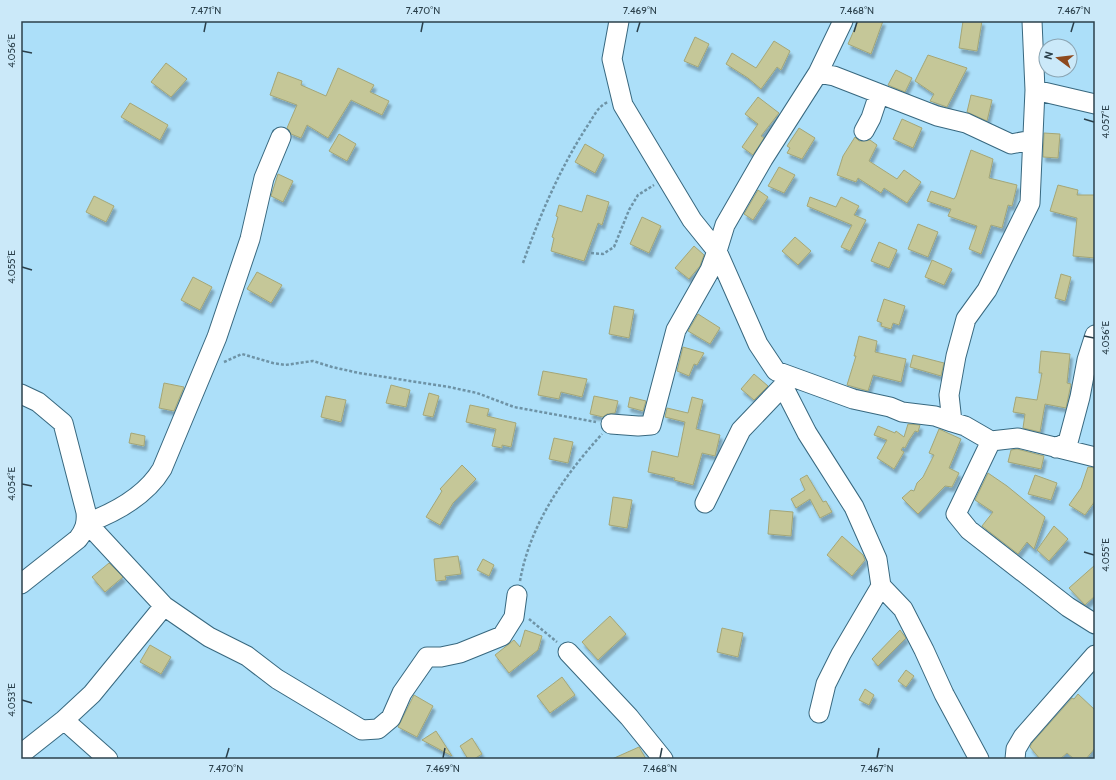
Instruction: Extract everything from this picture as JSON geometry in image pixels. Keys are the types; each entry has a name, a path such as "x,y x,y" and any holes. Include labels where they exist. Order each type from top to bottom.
{"street":[{"path":"619,21 612,59 623,106 692,220 717,251 758,344 779,378 807,432 854,507 877,559 881,586 903,609 944,694 979,759"},
{"path":"611,424 638,426 651,425 676,330 710,270 725,225 766,153 818,73 843,21"},
{"path":"952,422 949,395 956,356 966,319 987,290 1030,203 1034,90 1032,21"},
{"path":"818,73 834,76 937,116 966,123 1011,144 1032,140"},
{"path":"1034,90 1095,104"},
{"path":"864,131 871,118 879,94"},
{"path":"87,523 108,515 125,504 155,480 171,450 181,421 189,408 206,367 242,266 250,239 264,178 281,137"},
{"path":"1056,448 1068,442 1080,397 1087,360 1095,335"},
{"path":"753,365 779,378 853,399 890,407 902,412 935,416 965,426 990,441 1018,438 1095,457"},
{"path":"705,503 742,430 779,378"},
{"path":"21,394 38,402 63,423 86,512 87,523 84,531 78,539 21,584"},
{"path":"990,441 956,514 969,530 1068,607 1095,624"},
{"path":"87,523 164,606 204,634 247,656 277,679 362,730 378,729 391,718 402,693 427,657 441,657 460,653 502,636 514,617 517,595"},
{"path":"819,713 826,684 841,654 881,586"},
{"path":"21,754 64,720 92,694 164,606"},
{"path":"568,652 629,717 663,759"},
{"path":"1015,759 1016,750 1023,737 1095,655"},
{"path":"64,720 108,759"}],"path":[{"path":"523,263 552,189 582,134 602,104 610,101 623,106"},
{"path":"590,253 603,254 614,247 629,210 638,195 654,185 669,184"},
{"path":"206,367 218,364 242,354 272,364 285,365 313,361 332,367 477,393 514,407 611,424"},
{"path":"568,652 523,615 516,605 517,595 521,574 536,530 549,502 578,460 611,424"}],"building":[{"path":"858,21 883,21 871,54 848,44"},
{"path":"963,21 982,21 977,51 959,48"},
{"path":"695,37 709,44 698,67 684,61"},
{"path":"774,41 790,51 781,70 777,67 761,89 748,78 726,64 732,53 756,68"},
{"path":"928,55 967,68 947,107 930,101 934,94 915,81"},
{"path":"166,63 187,79 171,97 151,82"},
{"path":"338,68 374,85 370,92 389,101 382,115 351,100 328,138 307,125 301,138 291,134 287,128 297,105 270,95 278,72 302,81 301,85 326,96"},
{"path":"896,70 912,78 905,92 888,85"},
{"path":"971,95 992,100 987,121 967,112"},
{"path":"758,97 779,113 761,136 764,138 753,155 742,147 758,124 745,114"},
{"path":"130,103 168,125 160,140 121,117"},
{"path":"902,119 922,128 913,148 893,139"},
{"path":"799,128 815,138 802,159 787,153 790,148 787,146"},
{"path":"1044,133 1060,134 1058,158 1043,157"},
{"path":"339,134 356,144 347,161 329,151"},
{"path":"855,137 859,141 870,140 877,145 869,161 897,179 904,170 921,182 907,203 884,188 881,193 858,178 856,182 837,175 843,156"},
{"path":"585,144 604,155 595,173 575,162"},
{"path":"971,150 993,159 989,178 1017,185 1012,206 1008,205 1002,228 991,225 981,254 969,249 977,226 948,216 951,209 927,201 931,191 954,199"},
{"path":"779,167 795,175 784,193 768,186"},
{"path":"278,174 293,181 283,202 271,196"},
{"path":"1058,185 1078,190 1077,195 1095,195 1095,258 1073,256 1077,218 1050,211"},
{"path":"758,190 768,197 753,220 744,214"},
{"path":"587,195 609,202 602,225 598,223 584,261 551,251 554,238 552,237 558,217 556,216 559,205 582,212"},
{"path":"94,196 114,206 106,222 86,212"},
{"path":"810,197 836,207 841,197 859,206 854,215 866,220 850,251 841,247 852,225 807,206"},
{"path":"642,217 661,226 649,253 630,244"},
{"path":"918,224 938,232 928,257 908,249"},
{"path":"795,237 811,251 798,265 782,251"},
{"path":"879,242 897,250 889,268 871,261"},
{"path":"694,246 704,255 700,266 689,279 675,268"},
{"path":"932,260 952,269 944,285 925,277"},
{"path":"257,272 282,285 271,303 247,289"},
{"path":"1061,274 1071,277 1065,301 1055,298"},
{"path":"193,277 212,287 200,310 181,300"},
{"path":"884,299 905,306 899,325 893,323 891,329 881,326 882,323 877,321"},
{"path":"614,306 634,310 629,338 609,334"},
{"path":"698,314 720,328 710,344 688,331"},
{"path":"859,336 877,341 875,352 906,359 901,382 873,375 868,391 847,385 856,356 854,356"},
{"path":"683,347 704,353 697,365 694,364 689,376 677,371"},
{"path":"1041,351 1070,354 1067,383 1071,384 1066,408 1045,404 1040,432 1023,428 1025,414 1013,412 1016,397 1037,400 1042,373 1039,373"},
{"path":"913,355 944,363 941,376 910,367"},
{"path":"543,371 587,379 582,397 561,392 559,399 538,395"},
{"path":"754,374 768,386 754,400 741,389"},
{"path":"164,383 184,387 174,411 159,408"},
{"path":"391,385 410,390 406,407 386,403"},
{"path":"429,393 439,396 433,417 423,415"},
{"path":"326,396 346,400 341,422 321,417"},
{"path":"594,396 618,401 615,413 607,414 603,417 590,414"},
{"path":"630,397 646,401 643,411 628,407"},
{"path":"692,397 703,400 696,429 720,435 715,456 702,453 693,485 674,480 675,478 648,472 652,451 678,457 685,422 665,417 667,408 688,413"},
{"path":"470,405 489,409 487,416 516,423 511,447 502,445 502,448 492,446 496,429 466,422"},
{"path":"908,424 920,425 918,432 915,431 905,448 903,447 901,450 904,452 894,469 877,458 887,440 874,435 878,426 895,433 896,431 904,437"},
{"path":"939,429 961,439 949,468 959,473 952,487 945,486 918,514 902,498 911,490 914,491 917,483 923,477 934,455 929,453"},
{"path":"131,433 145,436 144,446 129,443"},
{"path":"554,438 573,442 568,463 549,459"},
{"path":"1017,449 1044,456 1041,469 1008,462 1011,450"},
{"path":"462,465 476,479 453,503 440,525 426,517 442,491 440,489"},
{"path":"1088,467 1095,468 1095,501 1085,515 1069,505 1081,488"},
{"path":"988,473 1007,486 1045,517 1034,549 1027,542 1018,554 982,526 993,512 975,500"},
{"path":"807,475 823,502 826,501 832,512 820,518 810,499 796,508 791,499 805,490 800,479"},
{"path":"1035,475 1057,483 1051,500 1028,494"},
{"path":"613,497 632,500 627,528 609,525"},
{"path":"770,510 793,512 791,536 768,534"},
{"path":"1054,526 1068,539 1049,561 1037,550"},
{"path":"842,536 863,555 865,560 852,576 827,555"},
{"path":"458,556 461,574 445,576 446,580 436,581 434,559"},
{"path":"483,559 494,565 489,576 477,570"},
{"path":"109,563 123,577 105,592 92,577"},
{"path":"1095,565 1095,596 1085,605 1069,588"},
{"path":"610,616 626,634 598,660 582,642"},
{"path":"722,628 743,633 738,657 717,652"},
{"path":"525,630 542,636 538,650 509,673 495,655 514,640 520,647"},
{"path":"900,630 906,638 878,666 872,659"},
{"path":"150,645 171,657 161,674 140,662"},
{"path":"906,670 914,676 906,687 898,681"},
{"path":"562,677 575,695 550,713 537,696"},
{"path":"865,689 874,695 869,705 859,700"},
{"path":"1078,694 1095,710 1095,748 1086,759 1074,759 1067,753 1060,759 1040,759 1030,747 1032,743 1072,698 1074,699"},
{"path":"414,695 433,706 417,737 398,727"},
{"path":"436,731 452,756 422,740"},
{"path":"472,738 482,754 474,759 468,759 460,746"},
{"path":"639,747 646,759 612,759"}]}
